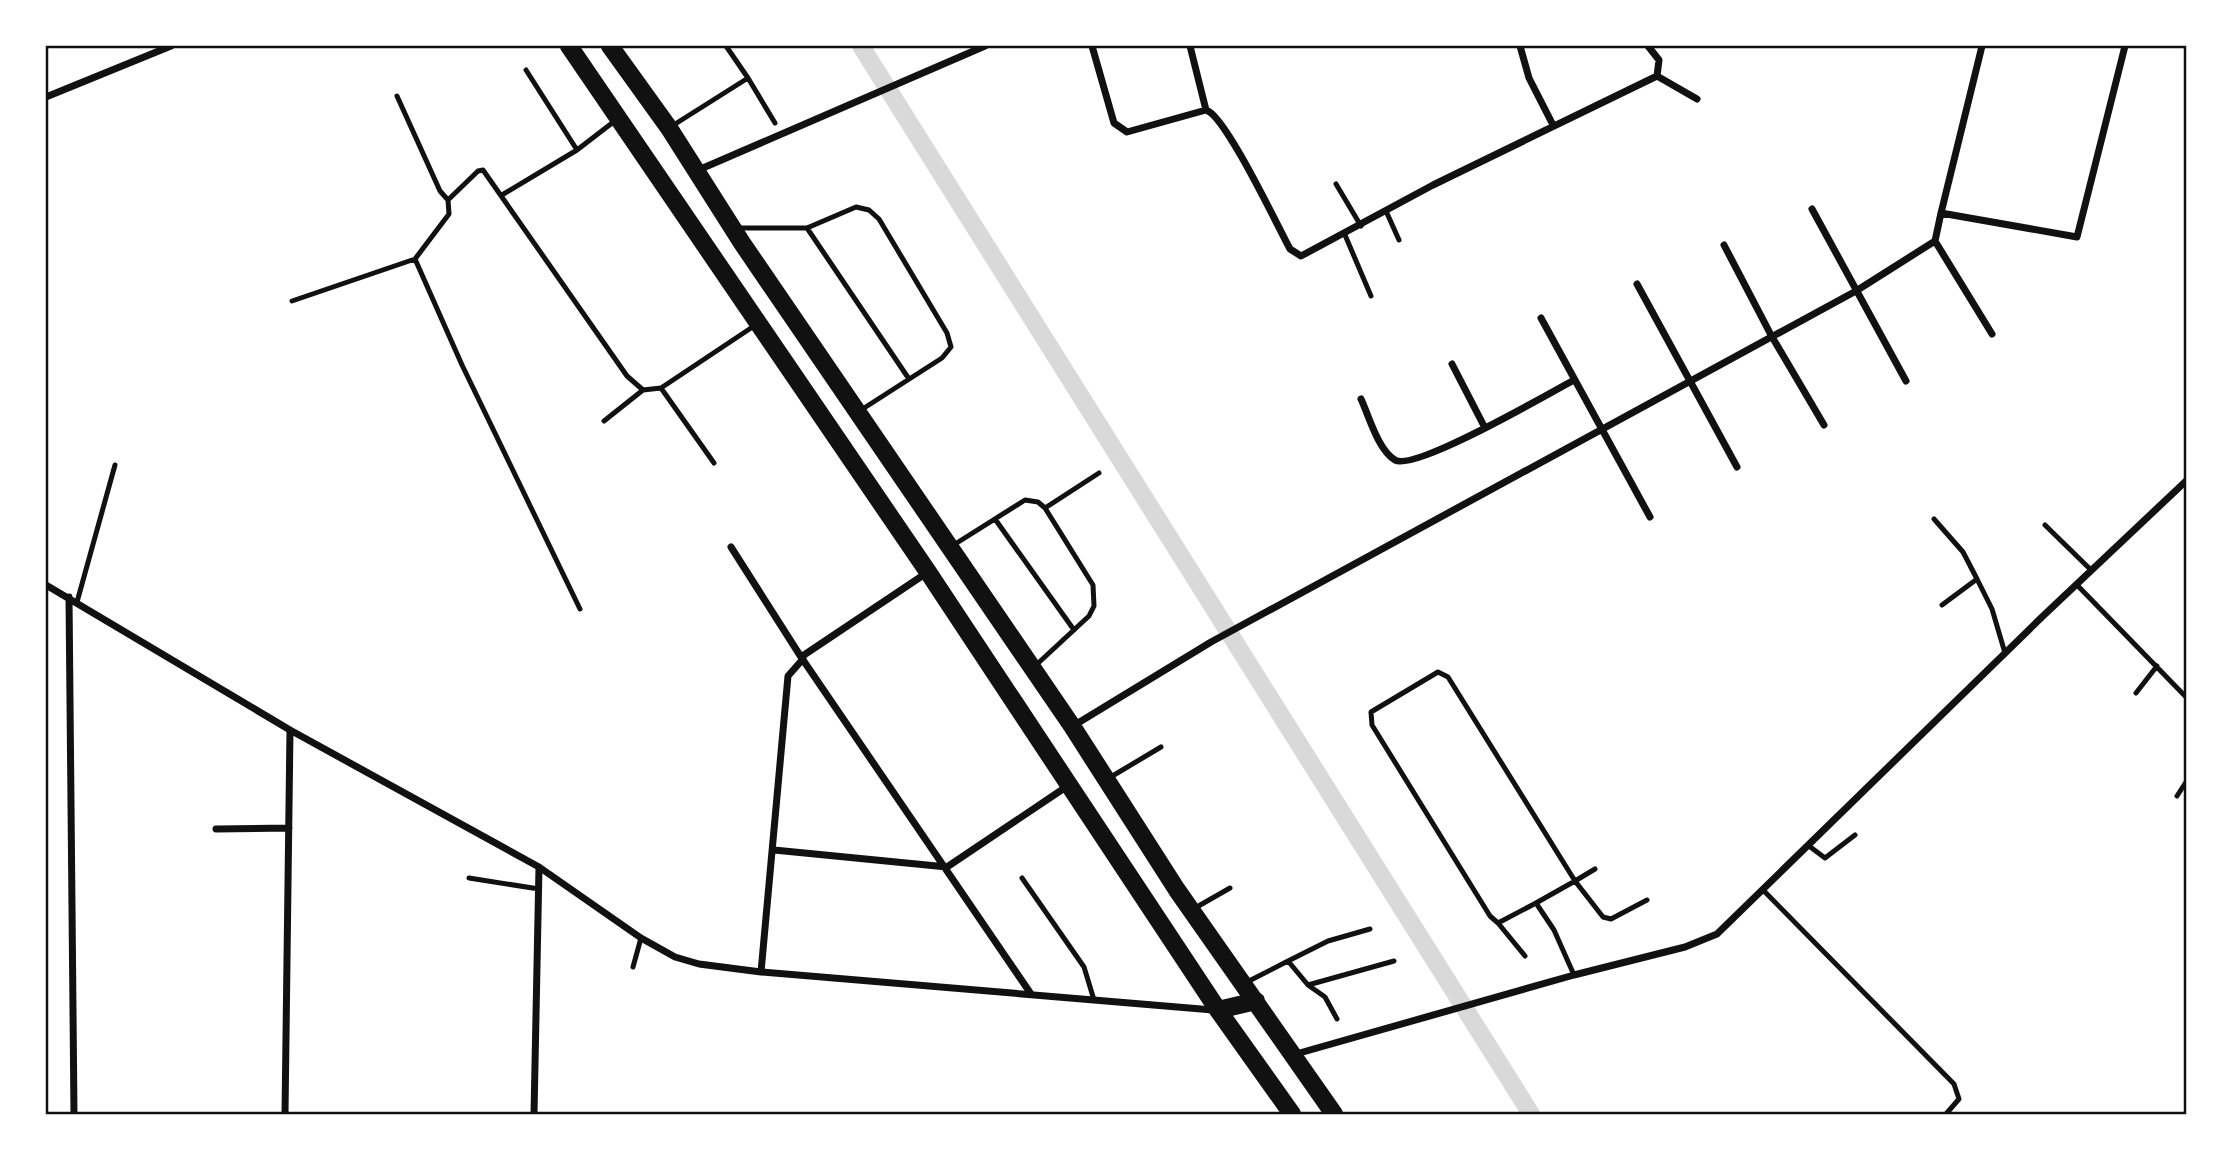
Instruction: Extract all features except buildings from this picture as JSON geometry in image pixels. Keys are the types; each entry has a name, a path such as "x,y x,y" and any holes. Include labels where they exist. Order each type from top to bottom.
{"main road":[{"path":"569,46 928,572 1217,1010 1292,1115"},
{"path":"610,46 669,128 733,228 1072,726 1192,910 1334,1115"},
{"path":"1217,1010 1256,1001"}],"street":[{"path":"46,97 171,46"},
{"path":"695,171 884,90 923,70 985,46"},
{"path":"1092,46 1114,123 1120,130 1127,132 1206,110"},
{"path":"1190,46 1206,110 1218,117 1294,254 1308,254 1553,125 1657,76"},
{"path":"1520,46 1529,78 1553,125"},
{"path":"1648,46 1659,60 1657,76"},
{"path":"1982,46 1935,241 1992,334"},
{"path":"1941,213 2077,237 2125,46"},
{"path":"1657,76 1697,99"},
{"path":"1812,209 1906,381"},
{"path":"1072,726 1211,642 1856,291 1935,241"},
{"path":"1724,245 1771,335 1824,425"},
{"path":"1637,284 1737,467"},
{"path":"1541,318 1574,380 1604,428 1650,517"},
{"path":"1452,363 1485,428"},
{"path":"1361,399 1387,454 1397,462 1412,462 1485,428 1574,380"},
{"path":"1293,1055 1702,941 1728,926 2005,653 2186,481"},
{"path":"731,547 802,658 947,867 1031,995"},
{"path":"761,972 788,676 802,658 928,572"},
{"path":"46,585 290,730 539,867 641,938 675,957 699,964 761,972 1217,1010"},
{"path":"69,597 74,1115"},
{"path":"285,1115 290,730"},
{"path":"774,850 947,867 1069,785"},
{"path":"216,829 289,828"},
{"path":"534,1115 539,867"}],"lane":[{"path":"726,46 775,123"},
{"path":"526,70 577,150"},
{"path":"669,128 748,78"},
{"path":"292,301 415,259 449,214 448,200 440,191 397,96"},
{"path":"502,195 577,150 618,118"},
{"path":"448,200 480,170 487,172 627,376 643,390"},
{"path":"1336,184 1361,226"},
{"path":"733,228 807,228 856,207 869,210 879,219 947,332 951,347 942,358 858,411"},
{"path":"1386,211 1399,240"},
{"path":"807,228 909,379"},
{"path":"1345,235 1371,296"},
{"path":"415,259 462,365 580,608"},
{"path":"604,422 643,390 661,388 759,322"},
{"path":"661,388 714,463"},
{"path":"77,602 115,465"},
{"path":"1045,508 1099,473"},
{"path":"950,548 1025,500 1038,502 1045,508 1093,585 1094,607 1089,616 1033,668"},
{"path":"995,519 1074,630"},
{"path":"1934,519 1963,552 1992,609 2005,653"},
{"path":"2045,524 2091,570"},
{"path":"1942,605 1977,579"},
{"path":"2077,585 2186,697"},
{"path":"2136,693 2157,666"},
{"path":"1525,957 1486,910 1370,717 1377,707 1438,672 1448,677 1575,881 1607,919 1647,900"},
{"path":"1107,780 1161,747"},
{"path":"2177,796 2186,782"},
{"path":"1809,846 1825,858 1855,835"},
{"path":"1498,923 1595,869"},
{"path":"469,878 539,889"},
{"path":"1022,878 1084,967 1094,1000"},
{"path":"1192,910 1230,888"},
{"path":"1764,891 1954,1084 1959,1091 1959,1099 1946,1115"},
{"path":"1536,903 1554,930 1574,975"},
{"path":"1244,984 1328,940 1370,929"},
{"path":"633,967 641,938"},
{"path":"1288,961 1308,985 1325,997 1337,1019"},
{"path":"1308,985 1394,961"}],"waterway":[{"path":"861,46 1531,1114"}]}
